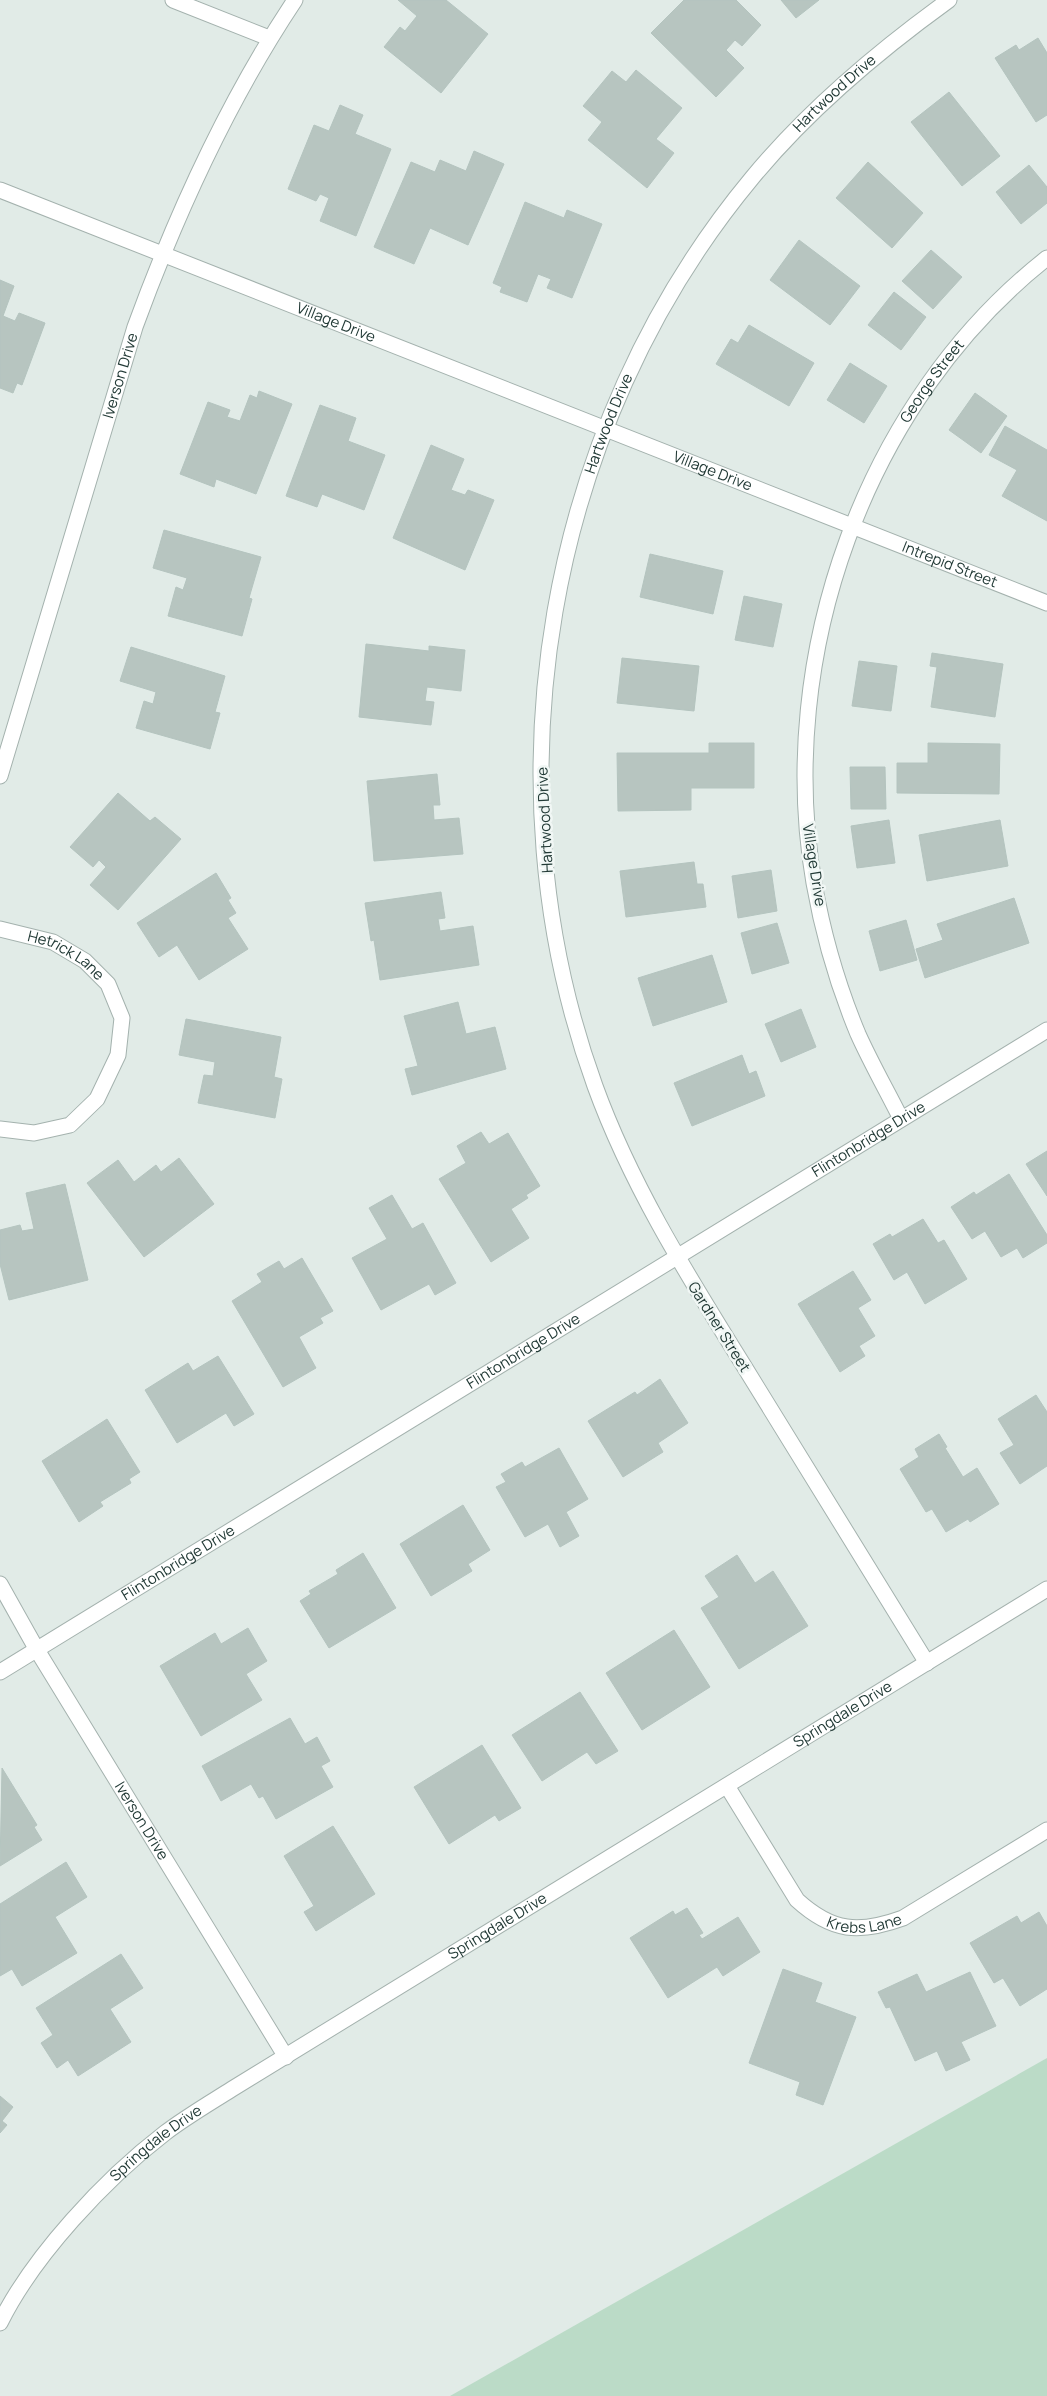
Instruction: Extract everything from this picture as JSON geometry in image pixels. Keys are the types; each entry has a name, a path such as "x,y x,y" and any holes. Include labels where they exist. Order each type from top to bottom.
{"street":[{"path":"173,0 269,38"},
{"name":"Iverson Drive","path":"0,776 135,327 162,254 210,145 269,38 295,0"},
{"name":"Hartwood Drive","path":"562,966 549,898 541,803 543,707 550,637 568,542 605,429 645,340 694,257 751,179 817,107 890,42 949,0"},
{"name":"Village Drive","path":"0,190 852,527 835,578 817,650 806,730 806,809 814,883 832,960 858,1034 901,1119"},
{"name":"George Street","path":"852,527 876,470 916,401 964,338 1025,275 1047,258"},
{"name":"Intrepid Street","path":"852,527 1047,604"},
{"name":"Hetrick Lane","path":"0,929 53,942 85,961 108,984 122,1018 118,1055 97,1099 70,1125 34,1133 0,1129"},
{"name":"Gardner Street","path":"562,966 567,992 595,1085 632,1174 677,1257 927,1663"},
{"name":"Flintonbridge Drive","path":"0,1672 1047,1030"},
{"name":"Iverson Drive","path":"0,1584 36,1650 286,2057"},
{"name":"Springdale Drive","path":"0,2323 50,2247 106,2184 165,2133 232,2088 286,2057 1047,1589"},
{"name":"Krebs Lane","path":"727,1786 797,1900 811,1913 826,1922 844,1927 861,1929 880,1926 903,1918 1047,1830"}],"green space":[{"path":"1047,2058 1047,2396 450,2396"}],"building":[{"path":"398,0 446,0 488,34 441,93 384,47 400,27 405,31 417,16"},
{"path":"684,0 736,0 761,25 742,46 735,40 726,50 744,68 716,97 651,33"},
{"path":"781,0 819,0 796,18"},
{"path":"1038,38 1047,53 1047,115 1036,122 995,58 1016,45 1019,50"},
{"path":"636,70 682,108 656,139 674,153 647,188 588,140 602,122 583,106 612,71 626,82"},
{"path":"949,92 1000,156 962,186 911,122"},
{"path":"340,105 363,115 355,134 391,149 356,236 320,221 329,198 320,194 316,201 288,189 314,125 329,131"},
{"path":"474,151 504,164 468,245 430,228 414,264 374,247 411,162 435,172 440,160 466,171"},
{"path":"868,162 923,213 892,248 836,198"},
{"path":"1029,165 1047,187 1047,203 1021,224 996,192"},
{"path":"525,202 564,218 567,210 602,224 572,298 547,288 551,279 538,274 527,302 500,292 502,287 493,283"},
{"path":"799,240 860,286 830,325 770,280"},
{"path":"931,250 962,277 933,309 902,281"},
{"path":"0,280 14,286 3,316 15,321 19,313 45,323 22,385 17,383 13,393 0,388"},
{"path":"894,292 926,317 901,350 868,325"},
{"path":"749,325 814,363 789,406 716,364 731,339 738,343"},
{"path":"850,363 887,386 864,423 827,400"},
{"path":"259,391 292,404 256,494 216,479 214,487 180,474 208,402 230,410 227,417 240,421 250,395 257,398"},
{"path":"975,393 1007,416 981,453 949,430"},
{"path":"320,405 356,418 348,441 385,455 364,510 322,494 317,507 286,496"},
{"path":"1005,426 1047,450 1047,521 1002,496 1017,470 989,455"},
{"path":"431,445 464,459 451,490 465,495 468,490 494,500 465,570 393,538"},
{"path":"164,530 261,557 249,598 252,599 242,636 168,616 176,587 183,590 187,578 153,568"},
{"path":"650,554 723,571 713,614 640,597"},
{"path":"744,596 782,604 773,647 735,640"},
{"path":"366,644 429,651 429,646 465,650 461,691 427,687 425,701 434,702 431,725 359,717"},
{"path":"131,647 225,676 215,712 220,713 210,749 136,728 144,701 153,704 156,692 120,681"},
{"path":"932,653 1003,664 995,717 931,707 937,667 930,666"},
{"path":"622,658 699,666 694,711 617,703"},
{"path":"859,661 897,666 891,711 852,706"},
{"path":"709,743 754,743 754,788 691,788 691,810 618,811 617,753 709,753"},
{"path":"928,743 1000,744 999,794 897,793 897,763 928,763"},
{"path":"850,767 885,767 886,809 851,809"},
{"path":"437,774 440,805 433,805 434,820 459,818 463,854 374,861 367,781"},
{"path":"118,793 150,821 155,817 181,839 118,910 90,885 106,867 99,860 93,867 70,847"},
{"path":"889,820 895,863 857,868 851,826"},
{"path":"1000,820 1008,866 927,881 919,835"},
{"path":"694,862 697,884 703,884 706,907 626,917 620,871"},
{"path":"771,870 777,911 738,918 732,876"},
{"path":"216,873 231,898 228,900 236,913 228,918 248,949 199,980 177,945 159,957 137,923"},
{"path":"441,892 445,918 438,919 440,931 473,926 479,965 380,980 374,940 371,941 365,903"},
{"path":"1014,898 1029,943 925,978 916,949 943,940 937,924"},
{"path":"906,920 917,960 880,971 869,931"},
{"path":"777,923 789,963 752,974 741,933"},
{"path":"712,955 727,1002 653,1026 638,978"},
{"path":"458,1002 466,1034 495,1027 506,1069 412,1095 405,1069 418,1066 404,1016"},
{"path":"801,1009 816,1047 781,1062 765,1024"},
{"path":"186,1019 281,1037 274,1077 282,1079 275,1118 198,1103 204,1075 213,1076 215,1062 179,1055"},
{"path":"742,1055 749,1074 756,1071 765,1096 692,1126 674,1083"},
{"path":"481,1132 489,1144 508,1133 540,1186 526,1195 528,1198 511,1209 529,1238 491,1262 439,1179 466,1163 457,1146"},
{"path":"1047,1151 1047,1196 1026,1164"},
{"path":"179,1158 214,1204 144,1257 87,1183 118,1160 134,1182 156,1165 161,1172"},
{"path":"1009,1174 1047,1235 1047,1243 1023,1258 1017,1248 1001,1257 985,1231 972,1239 951,1207 974,1192 976,1195"},
{"path":"65,1184 88,1280 9,1300 0,1264 0,1230 20,1225 22,1231 34,1229 26,1193"},
{"path":"392,1195 412,1229 423,1223 456,1283 435,1295 429,1284 381,1310 352,1258 387,1239 369,1208"},
{"path":"923,1219 938,1243 944,1240 967,1279 925,1304 907,1272 894,1280 873,1244 890,1234 892,1237"},
{"path":"302,1258 333,1311 320,1318 323,1323 299,1337 316,1368 283,1387 232,1301 262,1282 257,1274 279,1261 284,1269"},
{"path":"853,1271 871,1300 858,1308 875,1336 859,1346 865,1356 840,1372 798,1304"},
{"path":"218,1356 254,1414 234,1426 226,1413 177,1443 145,1390 188,1363 193,1371"},
{"path":"660,1379 688,1423 658,1443 663,1452 623,1477 588,1421 635,1392 637,1395"},
{"path":"1036,1395 1047,1412 1047,1466 1020,1484 1000,1453 1014,1445 998,1419"},
{"path":"107,1419 140,1472 129,1479 131,1483 100,1502 103,1506 79,1522 42,1461"},
{"path":"939,1434 947,1447 945,1448 963,1477 977,1468 999,1504 970,1522 968,1519 946,1532 932,1509 926,1512 900,1469 919,1457 915,1449"},
{"path":"559,1448 588,1499 566,1512 579,1536 560,1547 548,1524 525,1537 496,1487 506,1482 501,1474 522,1462 525,1467"},
{"path":"463,1505 490,1550 468,1564 472,1571 431,1596 400,1544"},
{"path":"363,1553 396,1608 329,1648 300,1601 311,1594 309,1591 338,1574 336,1570"},
{"path":"737,1555 755,1583 773,1571 808,1626 739,1669 701,1608 719,1597 705,1576"},
{"path":"248,1628 267,1661 246,1674 262,1700 201,1736 160,1666 215,1633 221,1644"},
{"path":"674,1630 710,1687 642,1730 606,1673"},
{"path":"580,1692 618,1751 596,1764 587,1752 542,1781 512,1735"},
{"path":"290,1718 305,1744 317,1737 330,1761 321,1766 333,1787 276,1819 263,1796 259,1798 251,1784 221,1801 202,1766"},
{"path":"482,1745 521,1808 499,1821 495,1815 449,1844 414,1787"},
{"path":"2,1768 37,1825 34,1827 42,1840 0,1866"},
{"path":"333,1826 375,1894 316,1931 304,1912 314,1906 284,1856"},
{"path":"66,1862 87,1897 55,1917 77,1953 22,1986 12,1969 0,1976 0,1904"},
{"path":"687,1908 703,1933 699,1935 702,1939 738,1917 760,1952 723,1976 717,1967 668,1998 630,1938 673,1911 675,1915"},
{"path":"1039,1912 1047,1926 1047,1989 1020,2006 1003,1978 994,1983 970,1943 1017,1916 1021,1923"},
{"path":"121,1954 143,1988 110,2009 131,2042 78,2076 68,2060 57,2068 41,2043 53,2035 36,2008"},
{"path":"783,1969 822,1983 815,2002 856,2017 823,2105 796,2095 800,2082 749,2063"},
{"path":"970,1972 996,2026 961,2042 970,2060 946,2071 937,2051 915,2061 890,2007 886,2008 878,1992 917,1974 926,1992"},
{"path":"0,2096 13,2107 2,2121 7,2125 0,2133"}]}
